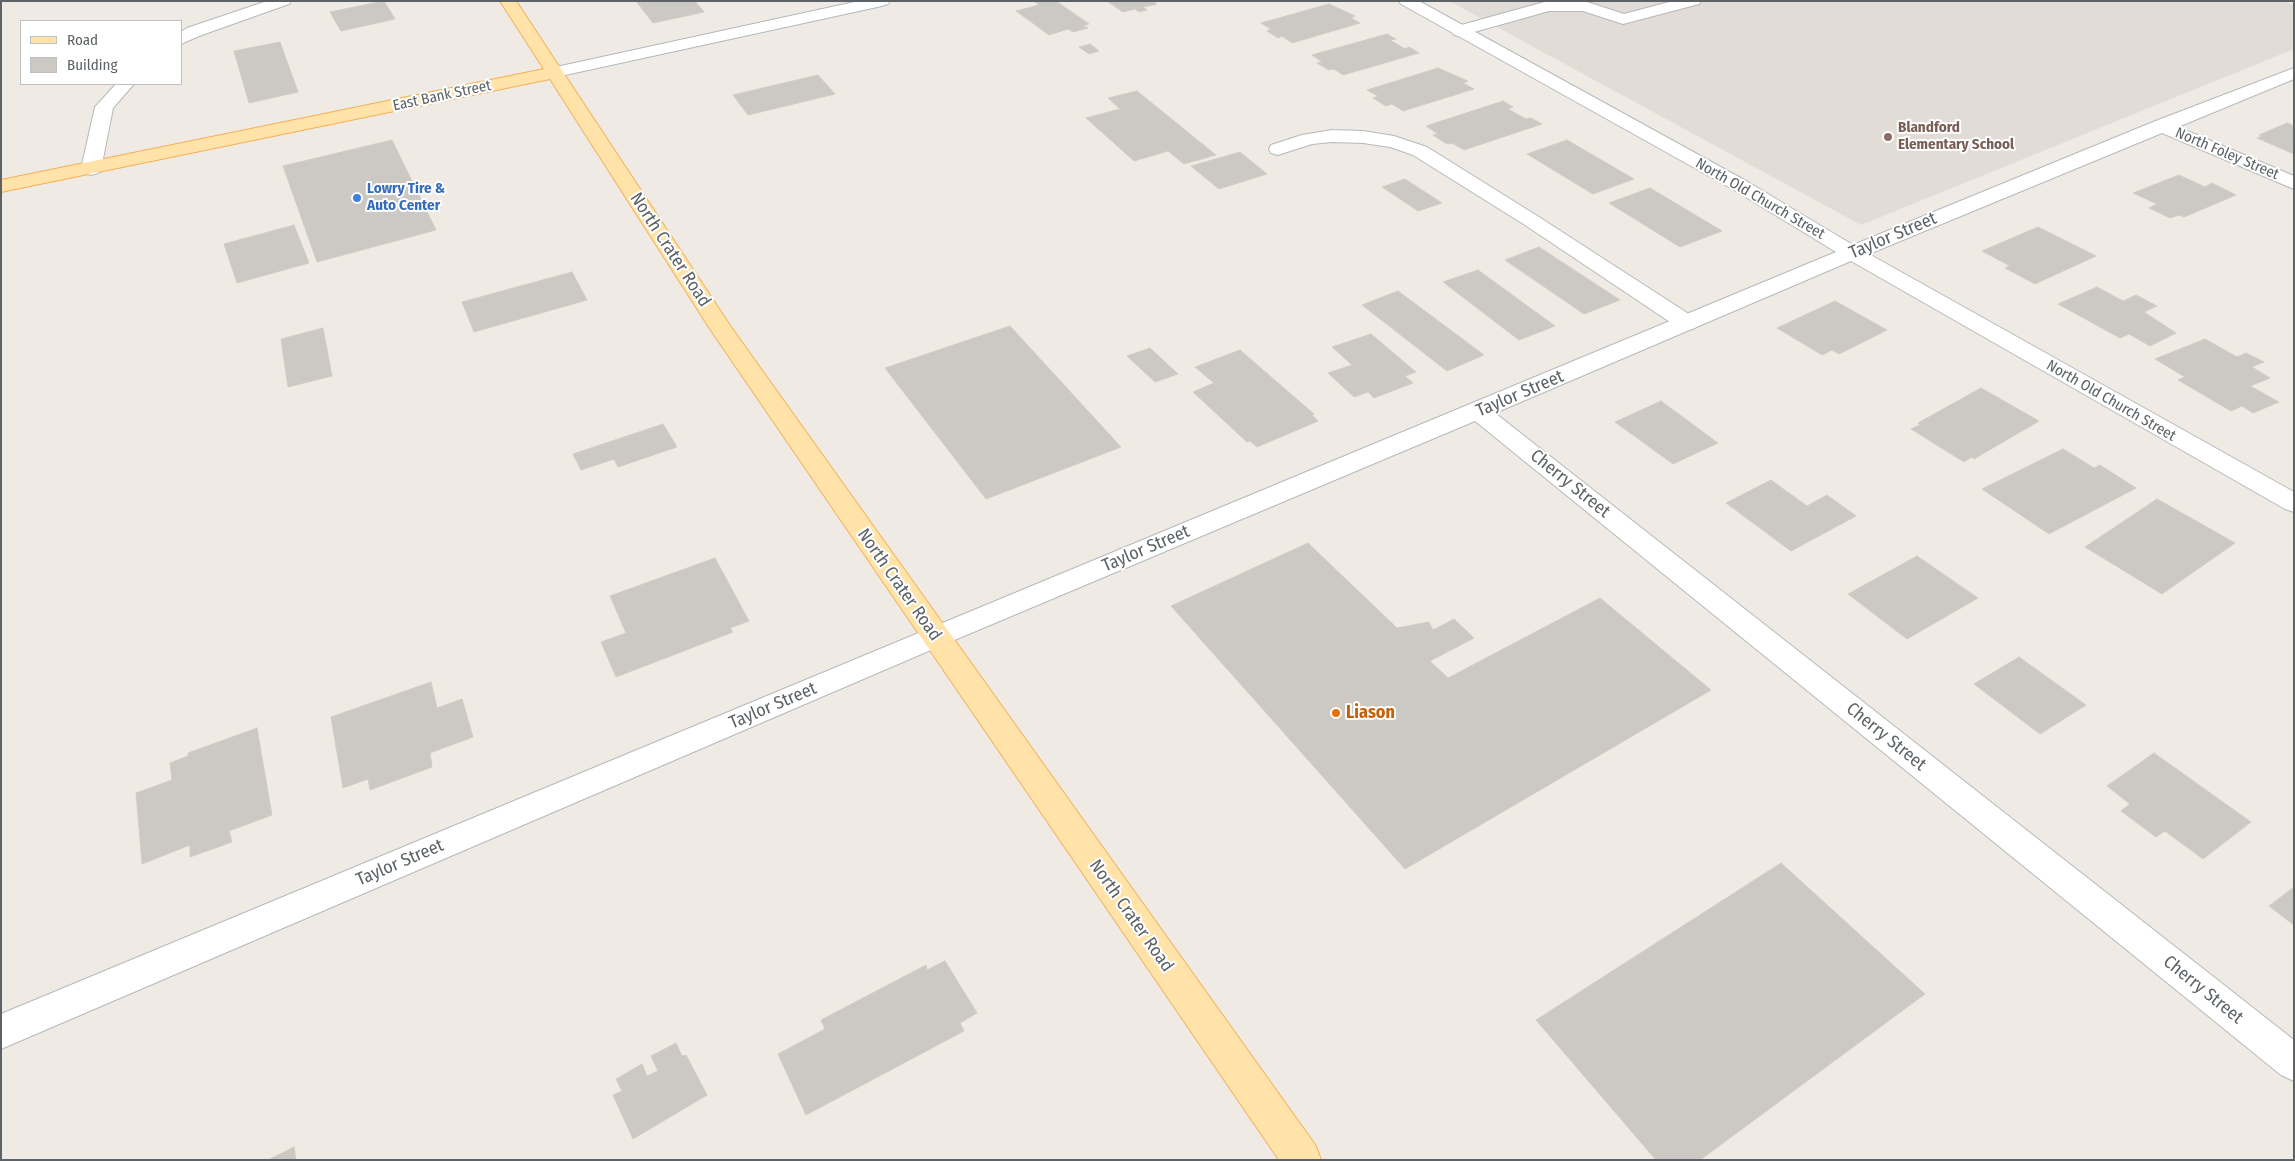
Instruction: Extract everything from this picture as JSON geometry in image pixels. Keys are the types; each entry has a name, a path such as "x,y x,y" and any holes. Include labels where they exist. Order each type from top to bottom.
{"main road":[{"name":"North Crater Road","path":"508,1 556,72 721,329 1302,1160"},
{"name":"East Bank Street","path":"1,186 556,72"}],"street":[{"path":"182,38 193,32 283,1"},
{"name":"East Bank Street","path":"556,72 882,1"},
{"name":"North Old Church Street","path":"1407,1 1741,186 1852,253 2294,503"},
{"path":"1460,31 1548,6 1584,6 1623,19 1693,1"},
{"name":"Taylor Street","path":"1,1032 935,637 1478,412 1852,253 2294,72"},
{"path":"91,169 104,107 124,85"},
{"name":"North Foley Street","path":"2160,126 2294,183"},
{"path":"1278,149 1308,139 1348,136 1394,142 1420,152 1532,221 1687,323"},
{"name":"Cherry Street","path":"1478,412 2294,1063"}],"shaded area":[{"name":"Blandford Elementary School","path":"1449,1 2283,1 2294,5 2294,49 1861,225"}],"building":[{"path":"384,1 395,19 341,31 330,12"},
{"path":"636,1 695,1 704,12 653,23"},
{"path":"1034,1 1056,1 1089,24 1083,26 1088,28 1073,32 1068,29 1049,35 1016,11 1039,5"},
{"path":"1107,1 1153,1 1157,4 1143,7 1147,10 1139,12 1135,9 1123,12"},
{"path":"1329,4 1355,16 1351,18 1360,23 1292,43 1282,36 1278,38 1267,31 1271,29 1261,23"},
{"path":"1387,34 1396,39 1390,40 1405,49 1409,47 1419,53 1343,75 1334,69 1329,70 1317,63 1322,62 1312,55"},
{"path":"280,42 298,92 249,103 234,51"},
{"path":"1090,44 1099,51 1089,54 1079,47"},
{"path":"1438,68 1468,81 1463,83 1474,89 1403,111 1392,104 1386,106 1373,98 1378,96 1367,90"},
{"path":"818,75 835,94 748,115 733,95"},
{"path":"1137,91 1216,155 1184,164 1168,151 1134,161 1086,118 1120,109 1108,98"},
{"path":"1503,101 1513,107 1508,109 1526,119 1531,118 1542,124 1464,150 1452,143 1447,144 1433,135 1438,134 1426,126"},
{"path":"2287,123 2294,126 2294,154 2257,138 2263,136 2259,135"},
{"name":"Lowry Tire & Auto Center","path":"392,140 436,230 317,262 283,166"},
{"path":"1567,140 1634,179 1593,194 1527,154"},
{"path":"1240,152 1267,174 1219,189 1191,166"},
{"path":"2179,175 2205,187 2212,183 2236,195 2184,217 2179,215 2170,218 2149,208 2157,204 2133,193"},
{"path":"1405,179 1442,203 1418,211 1382,187"},
{"path":"1650,188 1722,231 1680,247 1609,203"},
{"path":"294,225 309,263 237,283 224,244"},
{"path":"2038,227 2096,256 2035,284 2005,268 2010,266 1982,251"},
{"path":"1539,247 1620,300 1584,314 1505,260"},
{"path":"1478,270 1555,326 1519,340 1443,282"},
{"path":"572,272 587,300 474,332 462,302"},
{"path":"2097,287 2123,301 2136,295 2157,306 2144,312 2176,333 2150,346 2129,334 2120,338 2058,304"},
{"path":"1398,291 1484,355 1447,371 1362,305"},
{"path":"1835,301 1887,330 1839,354 1832,350 1822,355 1777,328"},
{"path":"1010,326 1121,447 986,499 885,368"},
{"path":"323,328 332,376 288,387 281,339"},
{"path":"1371,334 1416,372 1405,376 1413,383 1374,398 1368,392 1354,397 1328,373 1352,365 1332,347"},
{"path":"2205,339 2237,357 2246,353 2264,362 2252,367 2270,378 2250,386 2279,402 2253,413 2242,406 2231,411 2178,380 2185,377 2155,359"},
{"path":"1150,348 1178,374 1155,382 1127,356"},
{"path":"1240,350 1314,414 1312,415 1318,421 1257,447 1250,441 1247,442 1193,392 1214,383 1195,367"},
{"path":"1981,388 2039,421 1974,459 1972,457 1964,462 1911,429 1920,425 1918,423"},
{"path":"1661,401 1718,443 1673,464 1615,422"},
{"path":"663,424 677,447 618,467 614,459 581,470 573,454"},
{"path":"2063,449 2094,468 2100,465 2136,488 2049,534 1982,489"},
{"path":"1771,480 1807,506 1827,495 1856,516 1791,551 1726,503"},
{"path":"2157,499 2235,543 2162,594 2085,547"},
{"path":"1308,543 1397,628 1429,622 1433,630 1454,619 1474,638 1430,661 1448,678 1600,598 1711,690 1405,869 1171,606"},
{"path":"1917,556 1978,598 1907,639 1848,594"},
{"path":"715,558 749,621 730,628 733,632 616,677 601,642 626,633 610,596"},
{"path":"2019,657 2086,705 2040,734 1974,684"},
{"path":"431,682 437,708 462,699 473,737 430,753 432,767 370,790 368,779 343,788 331,717"},
{"path":"257,728 272,815 229,831 232,842 190,857 190,845 142,864 136,793 172,780 170,763 188,756 188,753"},
{"path":"2154,753 2251,822 2203,859 2165,831 2156,837 2121,811 2130,804 2107,786"},
{"path":"1781,863 1925,994 1700,1160 1656,1160 1536,1020"},
{"path":"2294,887 2294,925 2269,906"},
{"path":"945,961 977,1013 960,1023 964,1031 806,1115 778,1054 825,1029 821,1020 926,965 927,970"},
{"path":"676,1043 682,1056 686,1055 707,1095 633,1139 613,1095 622,1091 616,1079 642,1064 647,1076 658,1071 651,1056"},
{"path":"294,1147 296,1160 268,1160"}],"place":[{"name":"Blandford Elementary School","path":"1888,137"},
{"name":"Lowry Tire & Auto Center","path":"357,198"},
{"name":"Liason","path":"1336,713"}]}
